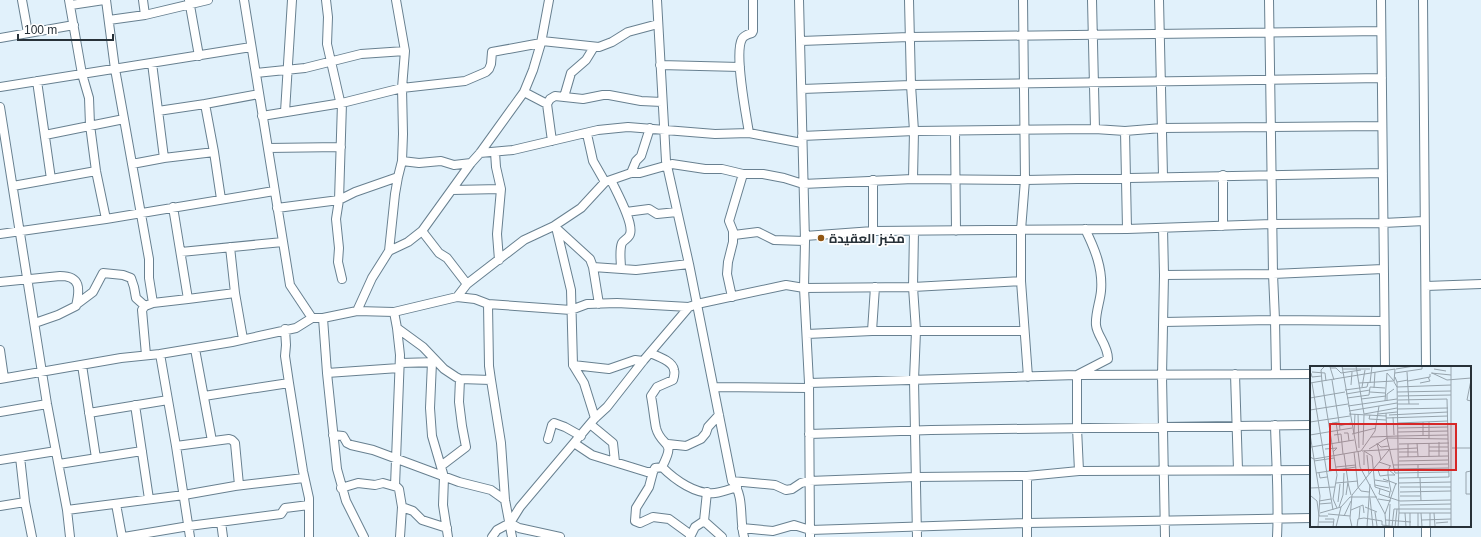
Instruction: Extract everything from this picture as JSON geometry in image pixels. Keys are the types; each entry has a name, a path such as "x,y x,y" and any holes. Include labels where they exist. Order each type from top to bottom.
{"street":[{"path":"22,0 28,33"},
{"path":"106,219 96,171 90,126 89,98 82,74 70,3 105,0 115,69 149,259 149,304 142,310 146,355"},
{"path":"143,0 146,15"},
{"path":"109,20 146,15 189,2 208,0"},
{"path":"244,0 290,285 312,318"},
{"path":"285,112 292,0"},
{"path":"326,0 328,17 327,44 340,101 342,103 339,200 336,219 339,248 338,262 342,279"},
{"path":"357,311 372,278 389,251 398,177 402,161 402,88 405,51 396,0"},
{"path":"389,251 408,242 422,231 470,163 480,153 524,92 542,42 549,0"},
{"path":"657,0 662,102 668,166 689,264 693,305 714,387 741,509 744,537"},
{"path":"749,133 739,58 741,41 743,37 752,33 753,31 753,0"},
{"path":"799,0 810,534"},
{"path":"908,0 914,131 913,179"},
{"path":"1023,0 1025,180 1021,230 1024,331 1028,377"},
{"path":"1092,0 1095,129"},
{"path":"1159,0 1163,176"},
{"path":"1269,0 1276,374"},
{"path":"1381,0 1385,366"},
{"path":"1423,0 1426,366"},
{"path":"189,2 199,56"},
{"path":"262,116 342,103 402,88 465,81 490,69 492,52 542,42 594,47 607,45 621,35 639,28 658,24"},
{"path":"0,38 74,25"},
{"path":"801,41 910,37 1381,31"},
{"path":"0,87 251,47"},
{"path":"564,96 571,73 586,60 594,47"},
{"path":"256,73 305,68 361,54 405,51"},
{"path":"152,63 164,158"},
{"path":"660,65 740,67"},
{"path":"802,90 911,85 1382,78"},
{"path":"37,81 51,179"},
{"path":"524,92 547,104"},
{"path":"158,111 259,94"},
{"path":"552,141 547,104 552,98 564,96 583,99 609,95 641,101 662,102"},
{"path":"205,104 221,199"},
{"path":"0,107 2,139 13,186 47,404 67,510 70,537"},
{"path":"45,135 124,119"},
{"path":"480,153 513,150 587,134 598,130 628,127 715,134 749,133 802,139 914,131 1095,129 1125,131 1162,128 1382,126"},
{"path":"631,173 636,161 641,156 650,128"},
{"path":"955,131 956,231"},
{"path":"1125,131 1127,229"},
{"path":"587,134 593,160 608,181 626,212 629,221 630,234 622,243 621,247 621,269"},
{"path":"268,148 341,147"},
{"path":"132,164 164,158 214,152"},
{"path":"495,152 496,167 501,189 497,234 499,260"},
{"path":"402,161 419,163 441,162 454,165 470,163"},
{"path":"457,297 467,284 524,240 555,227 581,208 608,181 631,173 640,173 676,164 705,169 722,169 743,174 763,174 784,178 803,184 913,179 1025,180 1272,174 1383,174"},
{"path":"13,186 96,171"},
{"path":"732,297 727,268 733,247 734,235 729,221 743,174"},
{"path":"1223,175 1223,226"},
{"path":"277,208 339,200 355,192 398,177"},
{"path":"873,180 873,231"},
{"path":"452,190 501,189"},
{"path":"0,234 106,219 274,191"},
{"path":"173,207 188,299"},
{"path":"626,212 649,209 657,214 677,212"},
{"path":"734,235 758,232 774,240 873,231 1127,229 1424,221"},
{"path":"555,227 590,259 599,304"},
{"path":"555,227 570,290 573,365 584,383 593,421 613,443 615,462"},
{"path":"1163,228 1164,275 1162,426 1165,537"},
{"path":"1077,376 1108,359 1108,352 1096,325 1101,290 1101,272 1093,245 1085,229"},
{"path":"422,231 439,253 447,258 467,284"},
{"path":"914,231 913,287 916,331 914,380 917,537"},
{"path":"181,252 283,242"},
{"path":"230,247 235,293 243,339"},
{"path":"592,267 641,270 689,264"},
{"path":"1164,275 1273,274 1383,269"},
{"path":"35,323 58,315 74,307 93,292 103,273 123,274 131,278 136,298 149,304 235,293"},
{"path":"0,282 28,278 69,276 75,279 78,284 77,304"},
{"path":"0,350 2,379 146,355 195,349 285,329 296,328 312,318 323,318 357,311 394,312 457,297 475,299 488,304 571,310 588,304 617,303 693,305 783,285 804,288 913,287 1022,281"},
{"path":"1426,286 1481,284"},
{"path":"872,331 875,287"},
{"path":"488,304 489,366 501,443 505,500 512,537"},
{"path":"492,537 497,530 510,523 520,507 593,421 607,407 643,360 693,305"},
{"path":"394,312 400,355 395,486"},
{"path":"323,318 337,469 342,488 354,518 364,537"},
{"path":"1163,322 1276,320 1384,321"},
{"path":"397,328 422,347 435,362 460,379 491,380"},
{"path":"285,329 285,356 304,478 309,498 309,537"},
{"path":"807,334 872,331 1024,331"},
{"path":"195,349 212,441"},
{"path":"650,353 670,363 675,370 673,380 657,387 651,396 656,429 668,444 686,446 701,439 706,433 708,427 719,415"},
{"path":"160,354 190,537"},
{"path":"573,365 609,369 635,360 643,360"},
{"path":"327,373 435,362"},
{"path":"435,362 430,381 432,436 444,478 443,505 448,528 448,537"},
{"path":"82,365 96,458"},
{"path":"1235,374 1238,470"},
{"path":"714,387 808,386 914,380 1028,377 1310,374"},
{"path":"1077,376 1079,471"},
{"path":"441,466 466,447 459,402 460,379"},
{"path":"204,396 289,383"},
{"path":"89,413 168,400"},
{"path":"0,412 47,404"},
{"path":"135,406 148,499"},
{"path":"548,439 554,423 581,436"},
{"path":"1276,425 1277,537"},
{"path":"809,434 916,430 1310,425"},
{"path":"333,435 343,436 347,443 351,445 373,450 444,478 491,490 505,500"},
{"path":"176,446 229,439 232,440 234,443 239,485"},
{"path":"574,444 592,455 647,472 653,472"},
{"path":"662,467 668,456 668,444"},
{"path":"0,460 56,451"},
{"path":"59,464 142,451"},
{"path":"20,456 25,502 32,537"},
{"path":"704,521 695,527 691,536 669,519 653,517 640,523 635,521 636,508 649,487 655,468 662,467 682,484 715,493 735,484 775,485 786,490 792,489 801,483 809,481 916,477 1027,476 1079,471 1310,470"},
{"path":"1027,476 1027,537"},
{"path":"67,510 184,495 239,485 304,478"},
{"path":"342,488 358,483 375,485 383,483 399,488 402,506 398,537"},
{"path":"704,521 707,492"},
{"path":"0,506 25,502"},
{"path":"116,504 123,537 189,526 281,514 285,508 309,505"},
{"path":"402,506 413,511 422,520 448,528"},
{"path":"742,528 772,531 794,525 810,534 916,526 1310,518"},
{"path":"704,521 722,537"},
{"path":"221,522 223,537"},
{"path":"510,523 519,528 560,537"}],"place":[{"name":"مخبز العقيدة","path":"821,238"}]}
